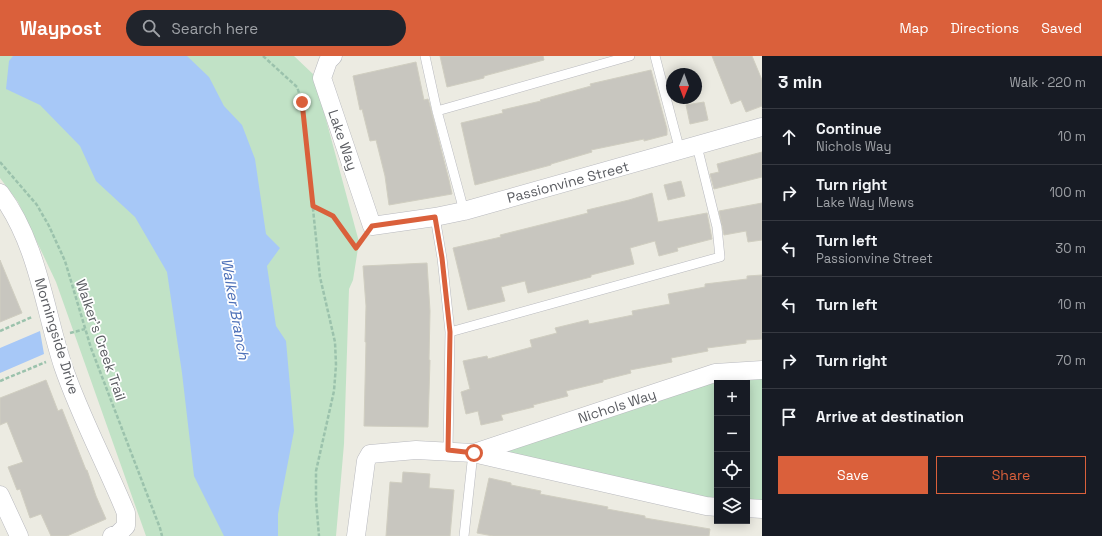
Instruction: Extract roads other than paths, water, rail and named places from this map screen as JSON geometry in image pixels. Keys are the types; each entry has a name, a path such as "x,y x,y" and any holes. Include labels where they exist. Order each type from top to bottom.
{"street":[{"name":"Lake Way","path":"333,56 328,61 322,78 372,226"},
{"name":"Passionvine Street","path":"372,226 435,217 464,211 762,128"},
{"name":"Morningside Drive","path":"0,193 26,240 36,268 63,365 126,514 119,531"},
{"name":"Nichols Way","path":"474,453 715,373 762,370"},
{"name":"Nichols Way","path":"356,536 366,461 370,454 416,450 448,450 474,453 714,507"},
{"path":"0,495 19,536"},
{"path":"750,508 762,509"}],"lane":[{"path":"424,56 464,211"},
{"path":"437,111 630,56"},
{"path":"450,332 720,257 717,227 655,56"},
{"path":"435,217 442,258 450,332 448,450"},
{"path":"464,536 474,453"}],"water":[{"name":"Walker Branch","path":"13,56 187,56 209,77 224,106 242,125 255,159 266,234 280,248 267,266 276,326 286,341 294,431 278,514 278,536 224,536 194,476 182,373 167,272 135,217 96,181 80,146 40,105 6,89 9,61"},
{"path":"40,331 44,354 0,373 0,348"}]}
